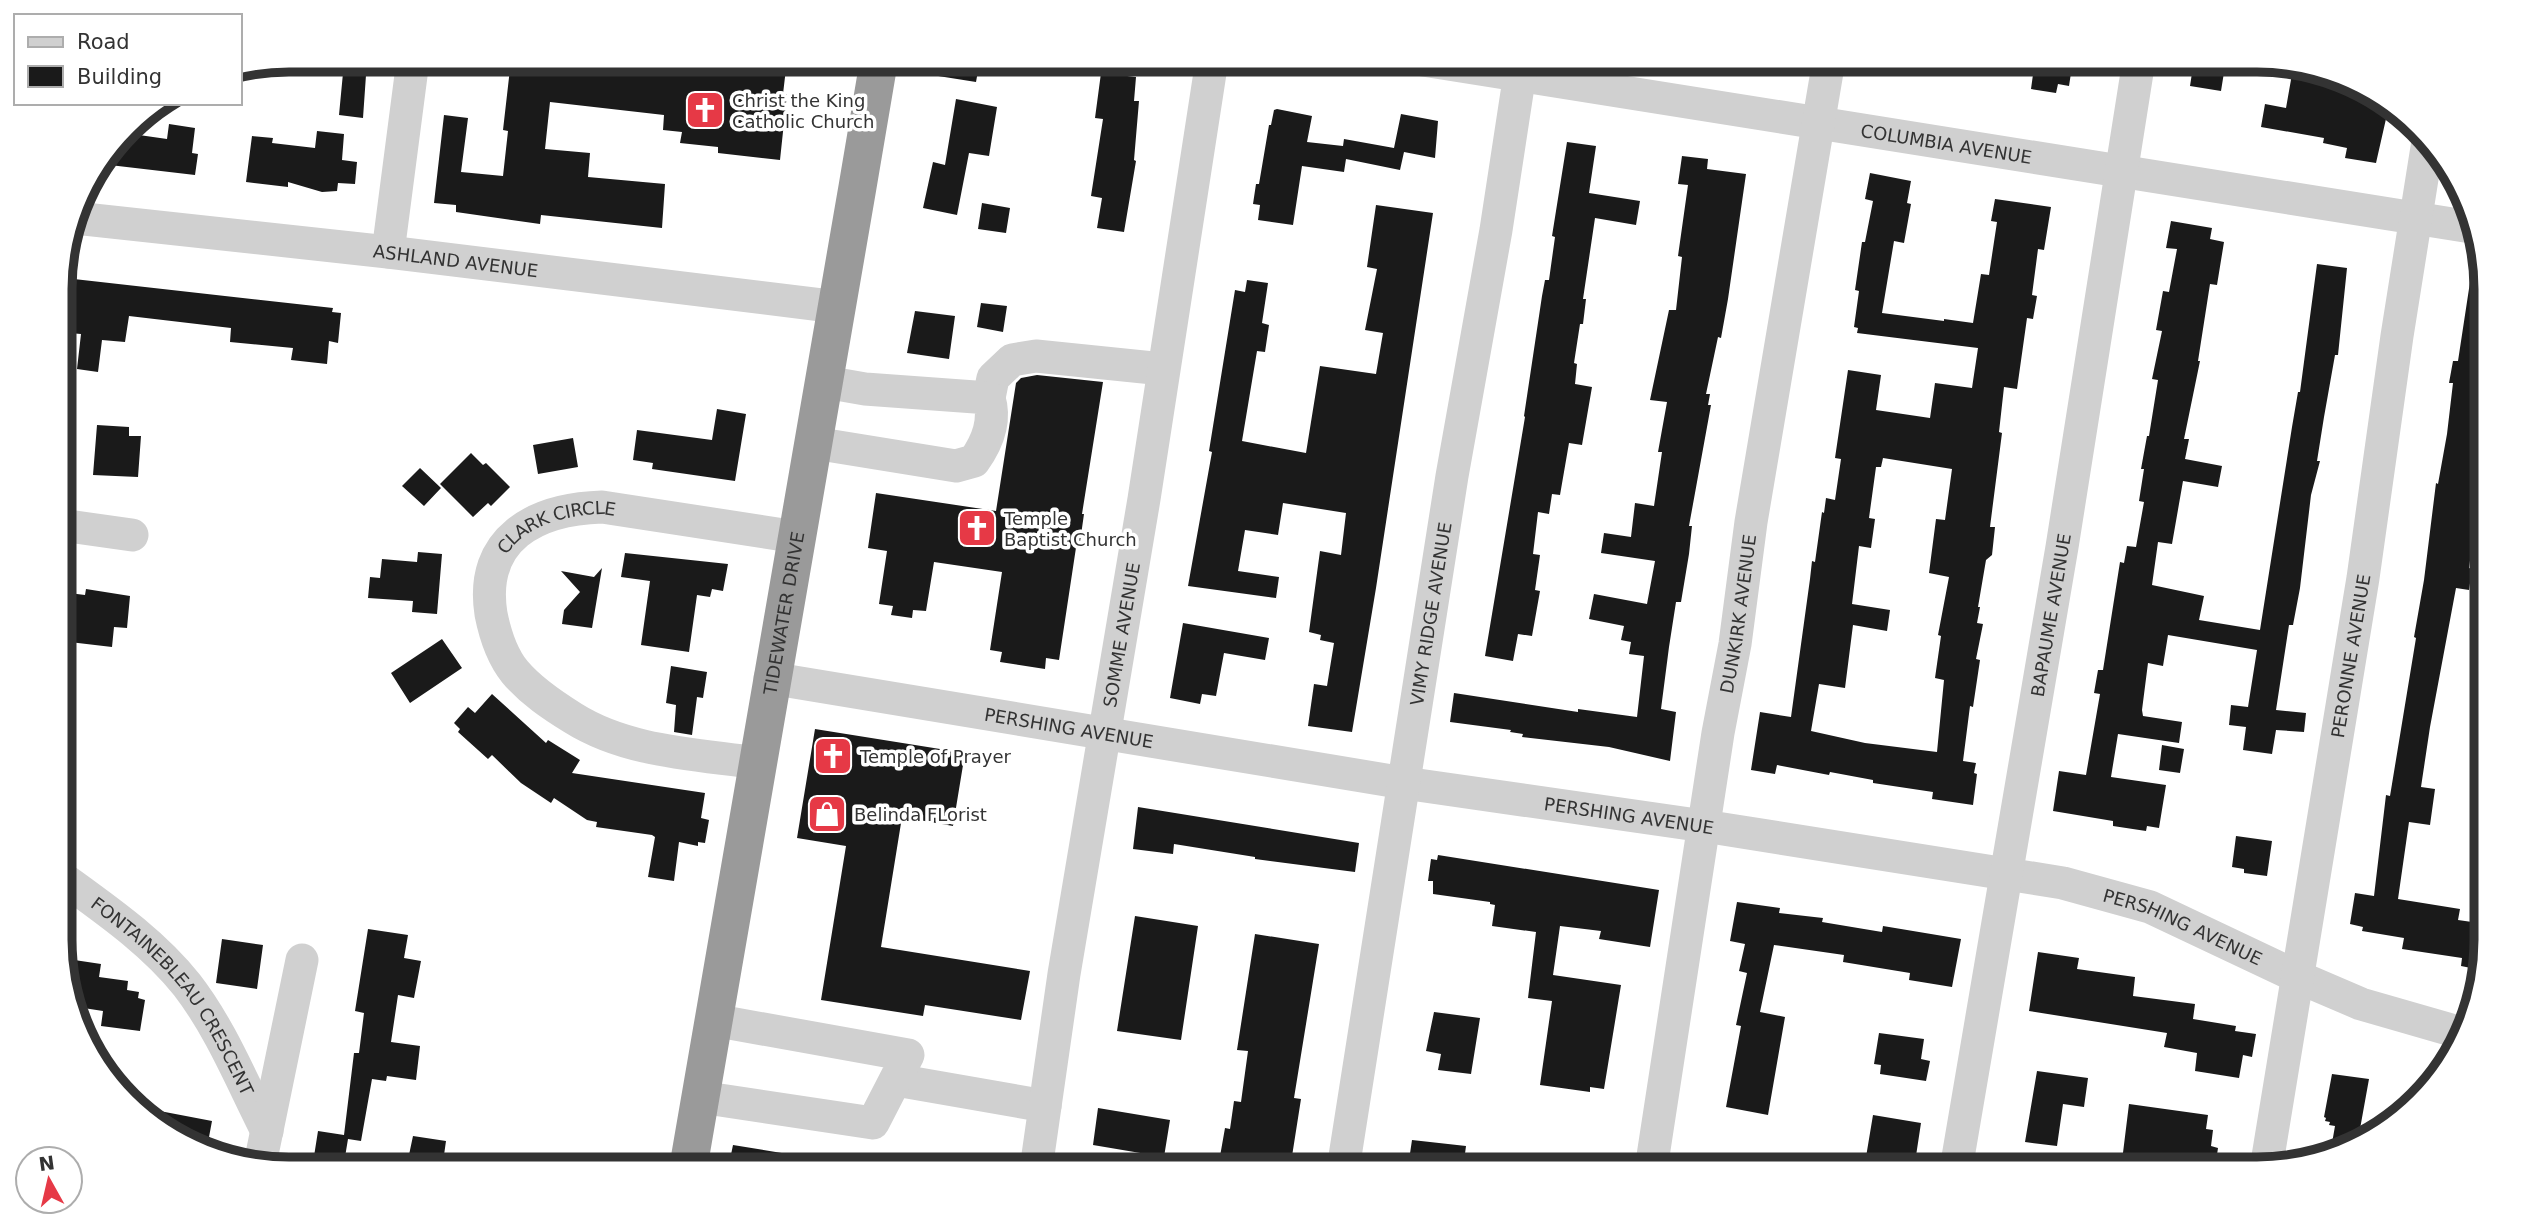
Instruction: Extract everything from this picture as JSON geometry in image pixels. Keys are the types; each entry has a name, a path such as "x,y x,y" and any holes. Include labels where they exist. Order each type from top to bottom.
{"highway":[{"name":"TIDEWATER DRIVE","path":"690,1157 877,72"}],"street":[{"path":"388,252 412,72"},
{"name":"SOMME AVENUE","path":"1038,1157 1064,974 1210,72"},
{"name":"VIMY RIDGE AVENUE","path":"1345,1157 1520,72"},
{"name":"COLUMBIA AVENUE","path":"1548,72 1818,123 2465,226"},
{"name":"DUNKIRK AVENUE","path":"1653,1157 1718,733 1735,644 1751,522 1827,72"},
{"name":"BAPAUME AVENUE","path":"1958,1157 2062,547 2137,72"},
{"name":"PERONNE AVENUE","path":"2268,1157 2362,578 2396,336 2426,153"},
{"name":"ASHLAND AVENUE","path":"84,219 388,252 838,307"},
{"path":"814,443 956,466 974,461 987,443 992,409 989,398 993,378 1012,360 1036,356 1163,369"},
{"path":"825,382 865,389 989,398"},
{"name":"CLARK CIRCLE","path":"757,763 638,746 605,735 574,719 533,691 514,670 502,651 488,596 491,573 498,556 511,537 547,515 574,508 602,507 797,537"},
{"path":"72,526 132,534"},
{"name":"PERSHING AVENUE","path":"771,678 1404,783 1704,826 2063,883 2150,907 2361,1003 2454,1031"},
{"name":"FONTAINEBLEAU CRESCENT","path":"72,885 153,950 187,985 210,1018 267,1131"},
{"path":"262,1155 302,960"},
{"path":"700,1097 873,1123 908,1055 713,1020"},
{"path":"896,1080 1045,1106"}],"building":[{"path":"510,72 786,72 783,94 787,94 780,160 718,153 718,147 680,143 682,132 663,130 664,115 550,102 545,149 590,153 588,177 665,184 662,228 541,215 540,224 456,212 456,205 434,203 444,115 468,118 461,172 503,176 508,131 503,130"},
{"path":"913,72 978,72 976,82"},
{"path":"2033,72 2071,72 2069,86 2058,84 2056,93 2031,89"},
{"path":"2192,72 2224,72 2221,91 2190,86"},
{"path":"343,73 366,75 363,118 339,115"},
{"path":"1101,73 1136,77 1134,101 1139,101 1136,161 1124,232 1097,228 1102,198 1091,196 1103,119 1095,118"},
{"path":"2292,75 2340,88 2366,101 2387,115 2376,163 2345,158 2347,148 2323,143 2324,138 2261,127 2265,104 2286,108"},
{"path":"956,99 997,107 989,156 969,153 957,215 923,208 933,162 945,165"},
{"path":"1274,110 1312,116 1307,142 1343,146 1344,139 1394,148 1401,114 1438,121 1435,158 1404,152 1400,170 1346,159 1344,172 1302,166 1293,225 1258,220 1260,205 1253,204 1256,184 1259,184 1269,125"},
{"path":"169,124 195,128 192,153 198,154 195,175 110,165 136,135 167,139"},
{"path":"317,131 344,134 342,160 357,162 355,184 338,183 337,191 322,192 288,182 288,187 246,182 252,136 273,138 272,143 315,148"},
{"path":"1567,142 1596,146 1589,193 1640,201 1636,225 1595,218 1583,299 1586,299 1583,324 1580,324 1574,363 1577,364 1575,384 1592,387 1582,445 1569,443 1560,495 1552,494 1549,514 1538,512 1533,554 1540,555 1535,590 1540,591 1532,636 1518,634 1513,661 1485,656 1525,417 1542,296 1545,280 1549,280 1555,237 1552,236"},
{"path":"1682,156 1708,159 1707,169 1746,174 1721,338 1718,337 1706,394 1710,394 1708,405 1711,405 1689,526 1692,526 1689,554 1681,602 1676,602 1669,647 1661,709 1676,712 1670,761 1609,747 1522,737 1523,734 1510,732 1511,730 1450,722 1454,693 1578,712 1578,709 1637,717 1644,656 1629,654 1631,642 1621,640 1624,626 1589,619 1594,594 1647,604 1655,561 1601,553 1604,533 1631,537 1635,503 1654,506 1662,452 1658,452 1667,402 1650,400 1669,310 1676,310 1682,257 1678,256 1688,185 1678,184"},
{"path":"1870,173 1911,181 1907,203 1911,204 1904,243 1894,241 1882,313 1973,323 1981,274 1989,275 1997,222 1991,221 1995,199 2051,207 2044,250 2038,249 2032,295 2037,296 2033,319 2027,318 2017,389 2004,387 1999,432 2002,433 1990,527 1995,527 1992,555 1986,560 1978,607 1977,623 1983,624 1976,659 1980,660 1973,707 1970,706 1963,761 1976,763 1973,805 1932,799 1933,792 1873,783 1873,780 1830,772 1829,775 1777,765 1775,774 1751,770 1760,712 1791,717 1812,561 1815,562 1826,498 1835,500 1841,459 1835,458 1848,370 1881,375 1876,410 1930,418 1935,383 1972,388 1978,348 1857,333 1858,328 1854,327 1859,291 1855,290 1862,242 1865,242 1873,201 1865,199","holes":["1883,458 1952,469 1945,520 1936,519 1929,573 1949,577 1938,635 1941,636 1935,678 1944,680 1937,752 1865,743 1811,731 1819,684 1845,688 1853,625 1887,631 1890,610 1852,604 1859,546 1871,548 1875,519 1869,518 1876,467 1881,467"]},
{"path":"982,203 1010,208 1006,233 978,229"},
{"path":"1376,205 1433,213 1352,732 1308,726 1314,684 1327,686 1334,643 1320,640 1321,635 1309,632 1320,551 1341,555 1346,513 1283,503 1278,535 1245,530 1238,571 1279,577 1276,598 1188,586 1212,452 1209,451 1235,290 1245,292 1247,280 1268,283 1262,323 1269,325 1265,352 1257,351 1242,441 1306,453 1320,366 1376,374 1383,333 1365,330 1377,269 1367,267"},
{"path":"2171,221 2212,228 2210,239 2224,242 2217,285 2210,284 2200,361 2184,439 2189,439 2185,459 2222,466 2218,487 2183,481 2172,544 2158,542 2152,585 2204,596 2199,620 2260,630 2300,392 2317,264 2347,268 2338,355 2335,355 2324,417 2317,461 2320,461 2311,495 2300,588 2293,625 2289,625 2276,710 2306,713 2304,732 2276,730 2272,754 2243,750 2246,727 2229,725 2231,705 2248,707 2257,650 2168,635 2163,666 2148,663 2142,710 2143,716 2182,722 2179,743 2118,734 2111,777 2166,785 2159,828 2147,826 2146,831 2113,826 2113,821 2053,811 2059,771 2086,775 2100,694 2094,693 2098,670 2103,670 2120,562 2124,563 2127,546 2136,547 2144,502 2139,501 2144,469 2141,469 2158,380 2152,379 2162,331 2156,330 2163,291 2169,292 2177,249 2166,248"},
{"path":"2473,269 2474,530 2469,568 2472,569 2469,590 2456,588 2430,727 2421,787 2435,789 2430,825 2409,822 2398,899 2460,909 2458,920 2474,922 2472,968 2461,966 2462,958 2402,949 2404,938 2362,931 2363,927 2350,924 2355,893 2374,896 2386,795 2390,796 2416,638 2414,637 2436,483 2438,484 2447,434 2453,383 2449,383 2453,361 2458,361"},
{"path":"72,279 333,308 332,312 341,313 338,343 329,341 327,364 291,360 293,348 230,342 231,328 129,316 125,342 102,340 98,372 77,369 81,334 72,333"},
{"path":"981,303 1007,306 1003,332 977,327"},
{"path":"915,311 955,316 949,359 907,353"},
{"name":"Temple Baptist Church","path":"1037,375 1103,382 1080,542 1077,541 1059,660 1046,658 1045,669 1000,662 1002,652 990,650 1002,572 934,562 926,611 913,610 912,618 891,615 893,606 879,604 887,551 868,548 876,493 996,511 1016,383 1021,378"},
{"path":"717,409 746,414 735,481 652,469 653,463 633,460 637,430 712,440"},
{"path":"97,425 129,427 129,436 141,436 138,477 93,475"},
{"path":"573,438 578,467 538,474 533,445"},
{"path":"471,453 483,465 486,463 510,487 491,506 488,503 473,517 440,484"},
{"path":"420,468 441,488 424,506 402,486"},
{"path":"418,552 442,554 437,614 412,612 413,601 368,598 370,577 380,578 382,559 417,562"},
{"path":"625,553 728,564 723,591 712,589 710,597 697,595 689,652 641,645 650,581 621,577"},
{"path":"602,568 592,628 562,624 564,610 580,592 561,571 594,577"},
{"path":"86,589 130,596 127,628 114,627 112,647 72,642 72,593 85,595"},
{"path":"1183,623 1269,638 1265,660 1224,653 1216,696 1202,694 1200,704 1170,698"},
{"path":"442,639 462,668 410,703 391,673"},
{"path":"671,666 707,672 703,698 697,697 692,735 674,732 676,705 666,703"},
{"path":"492,694 546,743 548,740 580,760 572,773 705,793 701,818 709,820 705,843 698,842 698,846 679,842 674,881 648,877 655,837 596,827 597,822 587,820 554,798 551,803 521,783 492,755 488,759 458,732 460,729 454,723 468,707 475,713"},
{"path":"815,729 965,753 953,826 902,817 881,947 1030,971 1021,1020 925,1005 923,1016 821,1000 846,846 797,838"},
{"path":"2162,745 2184,749 2180,773 2159,770"},
{"path":"1138,807 1359,843 1355,872 1255,859 1174,844 1173,854 1133,849"},
{"path":"2236,836 2272,841 2267,876 2244,873 2244,869 2232,867"},
{"path":"1438,855 1659,890 1650,947 1599,939 1601,931 1560,926 1553,975 1621,985 1604,1089 1590,1087 1590,1092 1540,1085 1552,1001 1528,998 1536,932 1492,926 1495,905 1490,902 1433,894 1433,881 1428,881 1431,859 1437,860"},
{"path":"1737,902 1780,908 1779,913 1823,918 1822,922 1882,932 1883,926 1961,939 1952,987 1909,980 1910,973 1843,962 1844,955 1774,945 1760,1012 1785,1017 1768,1115 1726,1107 1741,1026 1736,1025 1747,973 1739,971 1745,944 1730,941"},
{"path":"1135,916 1198,926 1181,1040 1117,1031"},
{"path":"368,929 408,935 404,958 421,961 414,998 398,995 391,1042 420,1046 416,1080 387,1076 386,1081 372,1079 361,1141 348,1139 345,1157 314,1157 318,1131 344,1135 354,1053 359,1053 364,1013 355,1011"},
{"path":"1255,934 1319,944 1294,1098 1301,1099 1292,1157 1220,1157 1225,1128 1230,1129 1234,1101 1241,1102 1248,1051 1237,1050"},
{"path":"222,939 263,945 257,989 216,983"},
{"path":"2038,952 2079,958 2077,969 2135,977 2133,996 2195,1004 2193,1019 2236,1026 2235,1031 2256,1034 2252,1057 2243,1055 2239,1078 2195,1071 2197,1053 2164,1047 2167,1033 2029,1011"},
{"path":"73,960 101,964 99,977 128,981 127,990 139,992 138,998 145,1000 140,1031 101,1026 103,1011 83,1008"},
{"path":"1434,1012 1480,1018 1471,1074 1438,1070 1441,1054 1426,1051"},
{"path":"1879,1033 1924,1039 1921,1059 1930,1061 1926,1081 1880,1074 1881,1065 1874,1064"},
{"path":"2037,1071 2088,1078 2084,1107 2063,1104 2057,1146 2025,1142"},
{"path":"2332,1074 2369,1079 2360,1131 2332,1144 2335,1126 2329,1125 2330,1122 2325,1121"},
{"path":"2129,1104 2208,1115 2206,1129 2213,1130 2211,1146 2218,1148 2217,1157 2122,1157"},
{"path":"1098,1108 1170,1120 1164,1157 1093,1145"},
{"path":"155,1110 212,1121 208,1142 180,1128"},
{"path":"1873,1115 1921,1123 1916,1157 1866,1157"},
{"path":"413,1136 446,1141 444,1157 409,1157"},
{"path":"1412,1140 1466,1146 1465,1157 1409,1157"},
{"path":"733,1145 806,1157 730,1157"}],"place":[{"name":"Christ the King Catholic Church","path":"705,110"},
{"name":"Temple Baptist Church","path":"977,528"},
{"name":"Temple of Prayer","path":"833,756"},
{"name":"Belinda FLorist","path":"827,814"}]}
